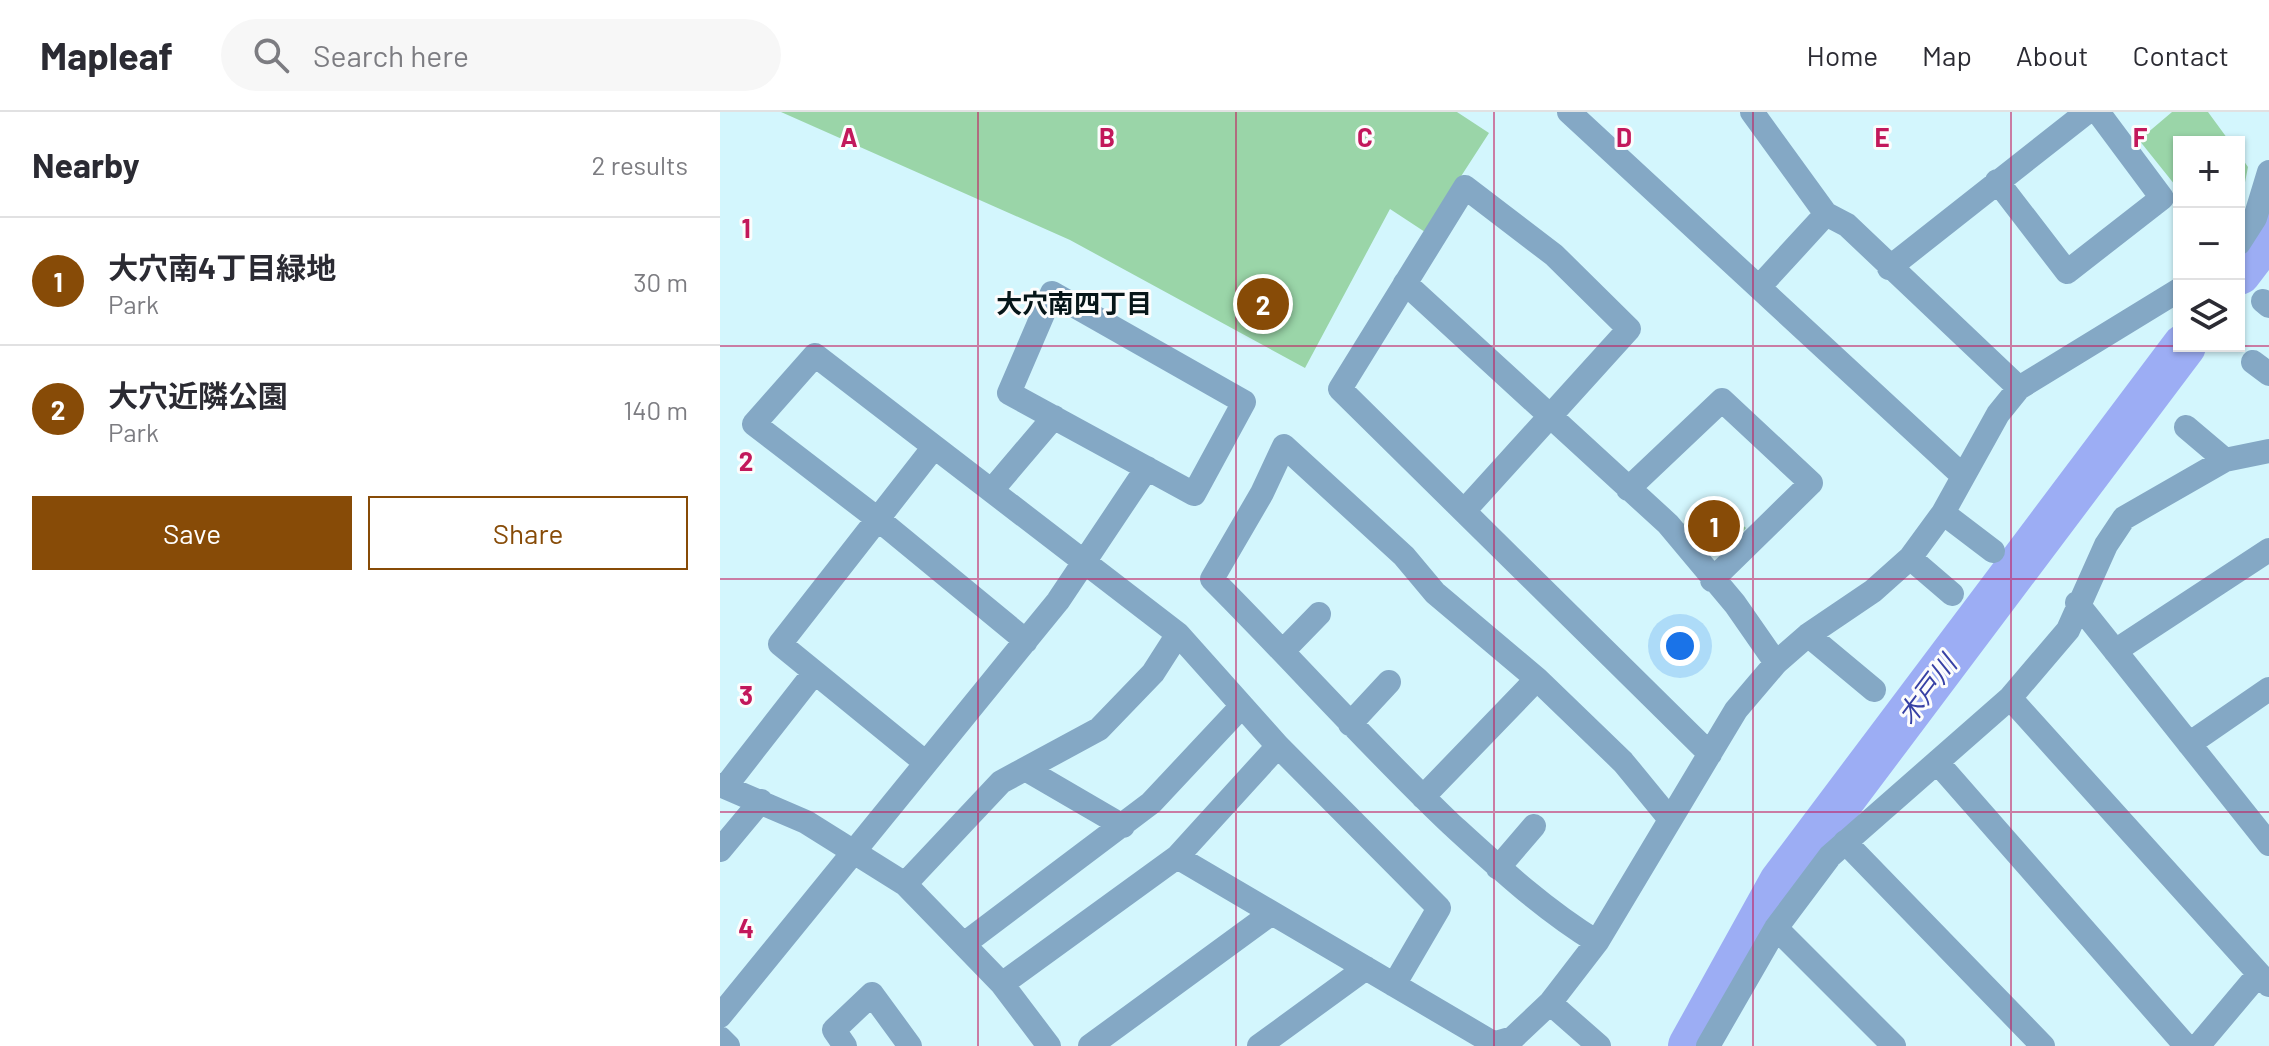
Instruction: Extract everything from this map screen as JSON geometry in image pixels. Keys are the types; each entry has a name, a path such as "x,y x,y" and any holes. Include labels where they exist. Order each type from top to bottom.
{"street":[{"path":"1752,112 1826,214 1847,225 2019,388"},
{"path":"1889,268 2087,112"},
{"path":"1997,181 2067,272 2162,198 2098,112"},
{"path":"1572,113 1963,476"},
{"path":"2245,234 2255,218 2269,172"},
{"path":"1464,511 1629,329 1554,255 1465,187 1340,389 1710,754"},
{"path":"1760,286 1826,214"},
{"path":"1405,283 1668,524 1735,604 1776,663"},
{"path":"1052,293 1244,402 1194,494 1054,417 1009,393 1052,293"},
{"path":"1177,857 1489,1044 1513,1038 1550,1003 1597,942 1736,710 1776,663 1808,635 1873,591 1910,558 1943,513 1998,414 2019,388 2173,294"},
{"path":"1026,641 879,520 754,424 815,355 1178,634 1278,746 1439,908 1394,985"},
{"path":"1628,489 1722,400 1811,483 1712,580"},
{"path":"992,490 1054,417"},
{"path":"2186,427 2225,460"},
{"path":"1597,942 1552,915 1498,868 1350,724 1212,579 1262,493 1284,446 1404,556 1435,593 1537,679 1623,762 1669,818"},
{"path":"926,763 780,644 934,447"},
{"path":"1720,1041 1776,928 1830,856 2010,698 2068,630 2077,603 2106,545 2124,518 2225,460 2269,451"},
{"path":"720,1016 1026,641 1085,563 1147,468"},
{"path":"1943,513 1993,551"},
{"path":"2115,651 2269,550"},
{"path":"1910,558 1952,594"},
{"path":"2077,603 2189,744 2261,818 2269,844"},
{"path":"1283,651 1319,614"},
{"path":"905,884 1001,782 1099,729 1153,673 1178,634"},
{"path":"1808,635 1874,690"},
{"path":"814,673 722,786 761,801 857,851 905,884 1002,984 1049,1046"},
{"path":"1423,797 1537,679"},
{"path":"1350,724 1389,682"},
{"path":"2189,744 2269,689"},
{"path":"2010,698 2263,980 2198,1046"},
{"path":"964,944 1151,803 1241,707"},
{"path":"1002,984 1177,857 1278,746"},
{"path":"1937,762 2186,1046"},
{"path":"1025,769 1123,826"},
{"path":"720,850 761,801"},
{"path":"1498,868 1534,826"},
{"path":"1845,842 2035,1042"},
{"path":"1090,1046 1272,913"},
{"path":"1776,928 1894,1046"},
{"path":"1259,1046 1366,968"},
{"path":"845,1046 834,1030 872,994 910,1046"},
{"path":"1550,1003 1599,1046"},
{"path":"720,1038 728,1046"}],"green space":[{"path":"781,112 1457,112 1489,133 1425,232 1390,209 1305,368 1070,240"},
{"path":"2172,112 2208,112 2226,136 2173,136 2173,182 2139,140"},
{"path":"1712,498 1746,528 1725,553 1708,554 1683,524"}],"waterway":[{"name":"木戸川","path":"2245,265 2269,234"},
{"name":"木戸川","path":"1690,1046 1781,882 2179,352"}],"place":[{"name":"大穴近隣公園","path":"1263,304"},
{"name":"大穴南4丁目緑地","path":"1714,526"}],"district":[{"name":"大穴南四丁目","path":"1074,302"}]}
